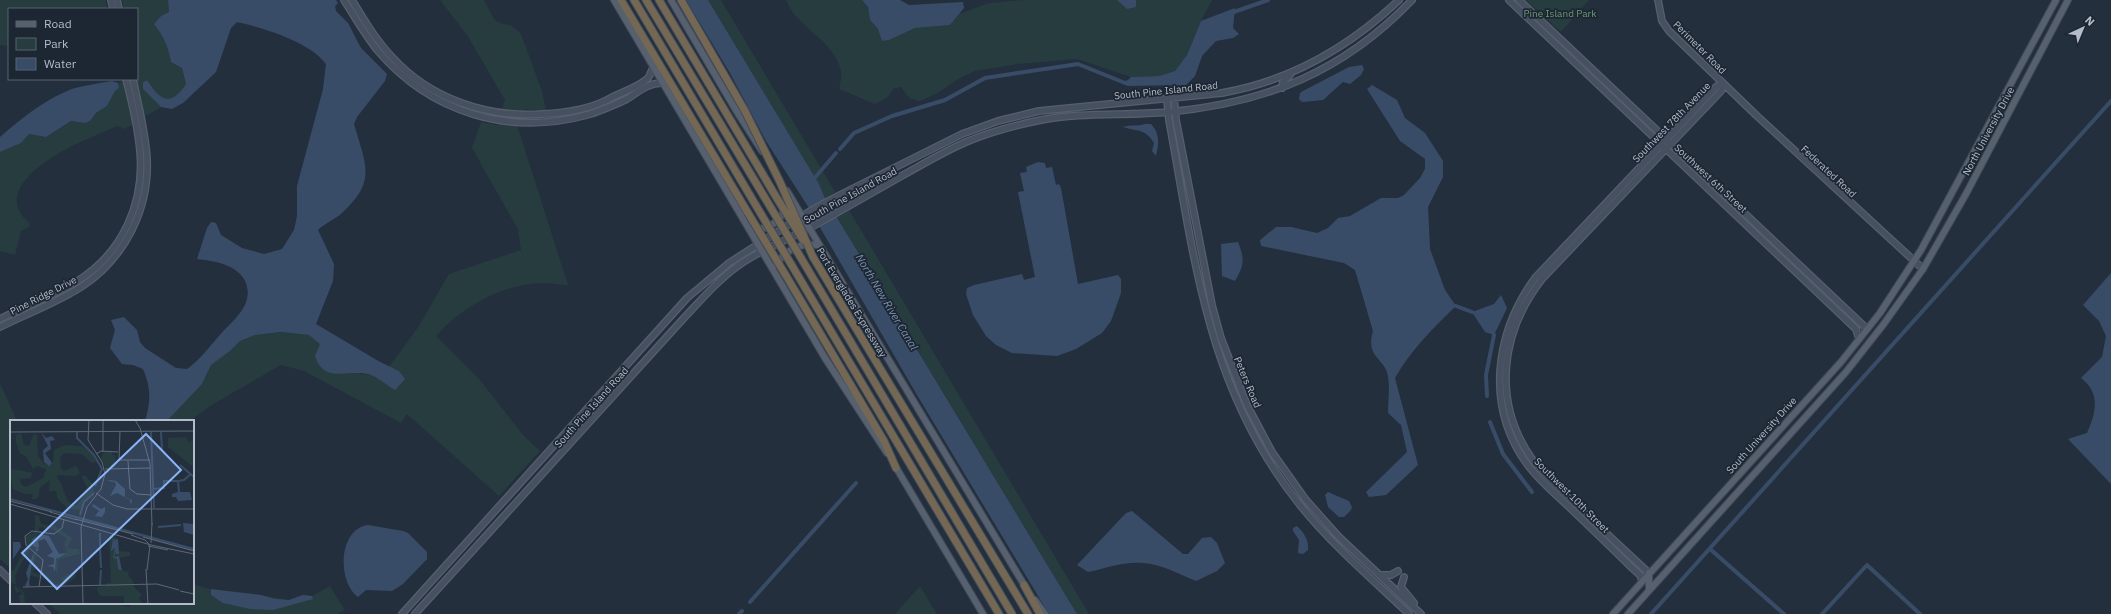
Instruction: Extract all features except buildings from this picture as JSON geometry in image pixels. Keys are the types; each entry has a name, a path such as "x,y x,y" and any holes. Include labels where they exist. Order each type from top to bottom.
{"highway":[{"path":"621,0 884,441 896,468"},
{"path":"633,0 999,614"},
{"path":"646,0 1012,614"},
{"name":"Port Everglades Expressway","path":"659,0 1028,614"},
{"path":"681,0 745,111 801,226 813,257"},
{"path":"1024,585 1040,614"}],"main road":[{"path":"614,0 825,358 896,468 983,614"},
{"path":"671,0 737,112 802,217 812,226 820,246 1024,585 1045,614"},
{"name":"North University Drive","path":"1914,262 1985,134 2056,0"},
{"name":"North University Drive","path":"1923,269 1953,217 2068,0"},
{"path":"2027,78 2026,66 2044,30 2044,23"},
{"path":"1953,217 1953,209 1986,147 1985,134"},
{"path":"746,224 760,229 778,221 784,213 788,194"},
{"path":"777,276 776,266 779,261 794,248 806,244 820,246"},
{"name":"South University Drive","path":"1613,614 1826,379 1888,302 1914,262"},
{"path":"1628,614 1846,372 1923,269"},
{"path":"1866,347 1867,329"},
{"path":"1649,573 1649,590"}],"street":[{"path":"344,0 371,42 401,74 424,92 450,105 494,120 533,124 560,120 605,109 653,83 662,83"},
{"path":"352,0 373,34 405,70 452,100 495,113 523,116 586,109 648,78 653,68"},
{"name":"South Pine Island Road","path":"402,614 683,302 708,278 758,244 808,213 832,199 939,144 998,121 1064,108 1167,99 1243,90 1318,61 1364,31 1400,0"},
{"name":"South Pine Island Road","path":"415,614 704,297 736,268 763,251 812,226 942,153 966,141 1001,130 1042,120 1175,111 1247,100 1282,88 1322,70 1348,53 1370,37 1412,0"},
{"name":"Southwest 6th Street","path":"1509,0 1855,327 1859,339"},
{"name":"Southwest 6th Street","path":"1519,0 1867,329"},
{"name":"Perimeter Road","path":"1658,0 1662,21 1669,30 1724,84"},
{"path":"1282,88 1286,77 1295,71"},
{"name":"Pine Ridge Drive","path":"0,319 80,279 109,254 123,234 134,210 139,186 141,163 140,150 126,80"},
{"name":"Pine Ridge Drive","path":"0,327 84,285 114,259 128,237 139,213 145,185 147,162 133,80"},
{"name":"Southwest 78th Avenue","path":"1508,408 1506,369 1508,348 1519,315 1531,294 1542,279 1669,142 1721,91 1724,84"},
{"name":"Federated Road","path":"1724,84 1923,269"},
{"name":"Peters Road","path":"1174,98 1175,111 1212,305 1221,338 1241,392 1272,452 1293,483 1326,524 1419,613"},
{"name":"Peters Road","path":"1167,99 1168,112 1204,305 1225,373 1239,408 1266,457 1300,505 1334,543 1409,614"},
{"name":"Southwest 78th Avenue","path":"1503,412 1500,369 1504,339 1519,303 1535,278 1665,147"},
{"path":"1548,274 1551,262"},
{"path":"1542,279 1546,267"},
{"path":"704,297 708,290 708,278"},
{"name":"Southwest 10th Street","path":"1508,408 1516,432 1532,460 1544,474 1649,573"},
{"name":"Southwest 10th Street","path":"1503,412 1510,435 1527,464 1539,478 1635,570 1642,581"},
{"path":"0,570 10,579"},
{"path":"1379,575 1391,575 1398,571"},
{"path":"1404,577 1401,587 1416,605 1419,613"},
{"path":"36,604 47,614"}],"green space":[{"path":"0,0 106,0 107,8 8,8 8,46 0,45"},
{"path":"122,0 168,0 169,12 161,16 155,24 165,42 171,62 182,68 186,84 180,92 170,99 161,96 156,92 147,80 143,82 144,89 161,107 125,129 118,126 90,138 56,155 40,166 27,178 19,190 17,204 22,215 30,224 29,227 21,231 15,255 0,251 0,152 21,143 28,134 46,137 71,121 85,123 90,121 96,113 107,106 115,91 119,88 118,83 126,80 138,80 138,8 124,8"},
{"path":"440,0 484,0 494,19 498,22 512,26 521,34 542,91 546,111 524,109 518,128 568,285 540,283 511,288 497,293 470,307 446,325 436,336 480,380 524,436 540,451 499,496 407,414 401,423 304,371 281,365 210,406 191,420 168,420 202,384 211,365 230,351 240,341 255,335 281,332 309,335 321,344 318,352 360,374 371,375 399,371 389,367 419,326 449,274 521,250 518,229 472,148 481,122 497,125 505,100 467,35"},
{"path":"708,0 721,0 835,192 825,198 819,184"},
{"path":"786,0 862,0 868,7 870,20 878,29 882,41 889,40 915,28 950,25 959,14 989,3 1023,0 1117,0 1136,7 1136,0 1212,0 1201,21 1187,55 1175,71 1159,76 1131,77 1077,59 1018,64 975,71 958,79 938,93 920,101 909,98 901,87 894,88 888,97 875,104 839,89 841,71 837,60 831,50 798,19"},
{"name":"Pine Island Park","path":"1526,0 1589,0 1561,32"},
{"path":"849,210 1089,614 1077,614 837,217"},
{"path":"0,383 17,420 10,420 10,568 0,559"},
{"path":"194,584 216,591 249,593 289,600 303,595 312,596 330,586 345,610 337,614 61,614 49,604 116,604 130,607 129,604 194,604"},
{"path":"920,586 937,614 895,614"}],"water":[{"path":"168,0 336,0 338,3 335,6 336,11 348,23 361,48 387,74 385,81 357,117 354,124 365,162 366,172 360,192 341,214 318,230 334,264 333,281 316,324 380,362 399,371 405,379 395,390 371,375 363,373 338,374 325,370 319,365 315,356 320,344 309,335 281,332 255,335 240,341 230,351 211,365 202,384 168,420 145,420 149,401 149,389 146,376 143,369 133,365 122,364 110,348 115,330 111,320 124,317 137,330 140,342 145,348 176,368 187,369 200,358 239,314 247,299 248,289 245,280 233,268 215,262 197,259 207,228 211,222 216,223 221,235 242,248 264,254 282,249 294,230 297,216 297,186 323,89 326,64 310,49 286,37 237,22 231,28 216,72 183,103 172,109 161,107 143,89 143,82 147,80 156,92 165,98 170,99 180,92 186,84 182,68 171,62 165,42 154,24 161,16 169,12"},
{"name":"North New River Canal","path":"686,0 708,0 819,184 824,196 1077,614 1049,614 917,395 807,205 766,141 730,73"},
{"path":"862,0 900,0 909,5 963,2 964,8 950,25 915,28 889,40 882,41 878,29 870,20 868,7"},
{"path":"1117,0 1136,0 1136,7 1127,9"},
{"path":"1235,8 1233,28 1239,34 1233,38 1216,41 1202,56 1195,76 1186,85 1127,86 1125,83 1131,77 1159,76 1175,71 1187,55 1201,21"},
{"path":"1362,65 1364,69 1361,75 1350,84 1343,82 1323,100 1302,102 1299,99 1300,93 1303,91 1349,67"},
{"path":"112,81 118,83 119,88 115,91 107,106 96,113 90,121 85,123 71,121 46,137 29,134 21,143 0,152 0,137 45,102 75,88"},
{"path":"1372,85 1397,100 1405,118 1425,133 1443,161 1443,177 1428,207 1430,249 1445,290 1456,306 1415,349 1395,378 1418,465 1386,495 1369,497 1366,492 1407,452 1401,425 1388,413 1388,376 1383,365 1373,352 1371,340 1373,331 1355,270 1344,263 1261,246 1260,240 1276,227 1291,227 1317,233 1328,228 1338,218 1350,216 1381,198 1398,198 1404,195 1420,178 1425,169 1425,159 1400,141 1367,89"},
{"path":"1151,124 1156,131 1158,143 1156,156 1152,151 1154,143 1151,138 1141,131 1123,127"},
{"path":"1038,162 1045,163 1046,168 1052,167 1056,185 1059,184 1061,188 1078,284 1118,275 1121,279 1121,293 1111,321 1102,333 1076,349 1057,356 1012,353 996,345 986,336 973,315 966,294 967,288 974,285 1022,274 1024,280 1035,277 1018,192 1024,191 1020,173 1027,172 1026,167"},
{"path":"1238,242 1242,253 1242,266 1235,281 1222,276 1221,244"},
{"path":"2111,273 2111,484 2068,439 2087,433 2093,418 2095,404 2092,390 2081,378 2102,357 2106,336 2099,321 2083,305"},
{"path":"1501,295 1507,308 1494,335 1485,332 1472,312 1494,304"},
{"path":"1328,492 1349,501 1352,507 1344,517 1339,517 1328,507 1325,495"},
{"path":"1132,511 1183,554 1188,554 1202,538 1211,537 1217,543 1225,563 1217,571 1196,581 1170,570 1150,564 1122,564 1088,572 1077,565 1126,513"},
{"path":"368,525 408,533 427,552 427,559 403,584 392,591 366,590 358,597 351,590 346,580 344,557 346,546 351,536 358,529"},
{"path":"1297,526 1304,534 1308,543 1308,550 1303,554 1298,553 1299,540 1293,531 1293,528"},
{"path":"211,589 261,595 275,599 289,600 303,595 312,596 313,599 273,610 250,609 223,603 211,595"}],"waterway":[{"path":"1231,13 1268,0"},
{"path":"840,149 854,133 892,116 945,100 985,78 1078,64 1125,83 1129,82"},
{"path":"1651,614 2111,101"},
{"path":"812,181 836,153"},
{"path":"1456,306 1472,312"},
{"path":"1487,396 1486,375 1494,335"},
{"path":"1490,422 1503,454 1532,492"},
{"path":"750,602 856,483"},
{"path":"1710,549 1784,614"},
{"path":"1822,614 1867,565 1920,614"},
{"path":"739,614 742,611"}]}
